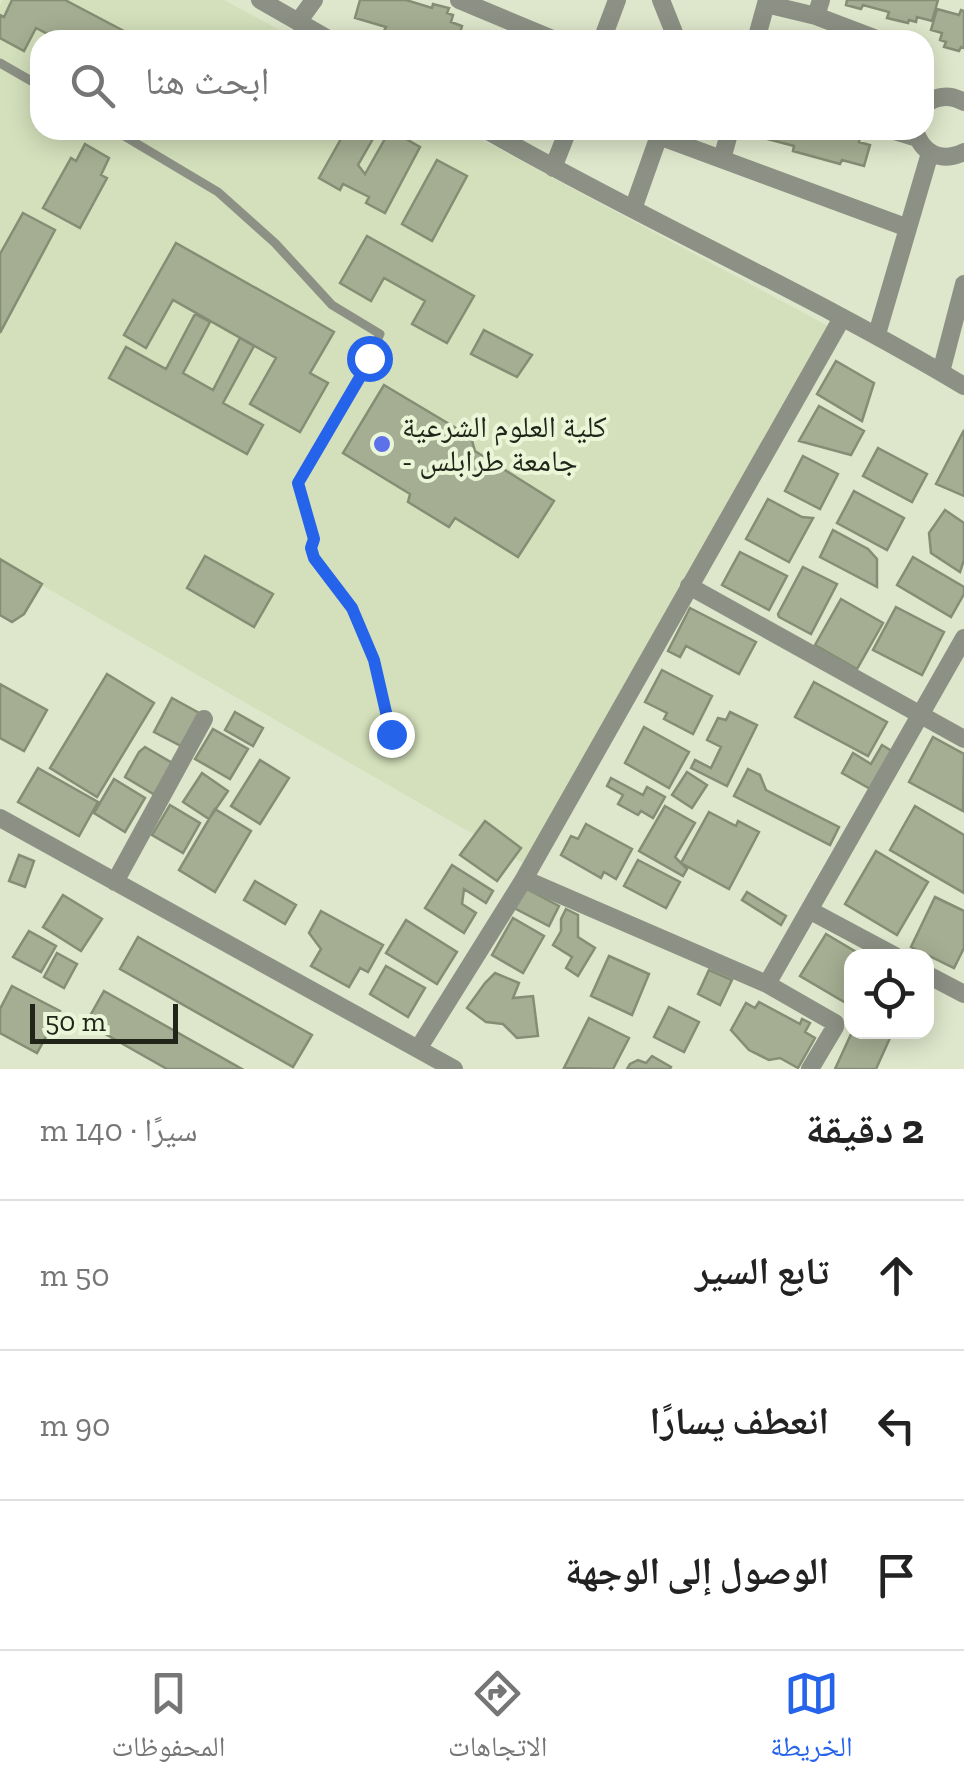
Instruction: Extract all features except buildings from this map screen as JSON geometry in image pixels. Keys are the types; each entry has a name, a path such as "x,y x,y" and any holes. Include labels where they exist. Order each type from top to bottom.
{"street":[{"path":"260,0 312,30"},
{"path":"298,22 314,0"},
{"path":"458,0 531,30"},
{"path":"606,30 617,0"},
{"path":"661,0 673,30"},
{"path":"759,30 766,2 819,8 860,30"},
{"path":"934,96 954,97 964,102"},
{"path":"504,140 877,334 964,386"},
{"path":"553,168 564,140"},
{"path":"633,210 658,140"},
{"path":"677,140 908,228"},
{"path":"722,159 727,140"},
{"path":"921,140 938,157 962,157"},
{"path":"877,334 908,228 921,140"},
{"path":"940,372 964,284"},
{"path":"418,1049 524,879 842,318"},
{"path":"689,586 964,739"},
{"path":"767,984 964,638"},
{"path":"115,882 204,719"},
{"path":"0,818 454,1069"},
{"path":"524,879 767,984 835,1022 810,1069"},
{"path":"810,910 882,949"},
{"path":"934,978 964,994"}],"lane":[{"path":"0,63 30,80"},
{"path":"131,140 218,192 274,243 332,305 380,334 363,372 298,483 314,539 314,558 352,608 374,660 391,734"}],"shaded area":[{"name":"كلية العلوم الشرعية - جامعة طرابلس","path":"3,0 224,0 280,30 30,30 30,140 483,140 830,327 525,864 0,561"}],"place":[{"name":"كلية العلوم الشرعية - جامعة طرابلس","path":"382,444"}],"route":[{"path":"369,358 298,483 314,539 314,558 352,608 374,660 391,734"}]}
